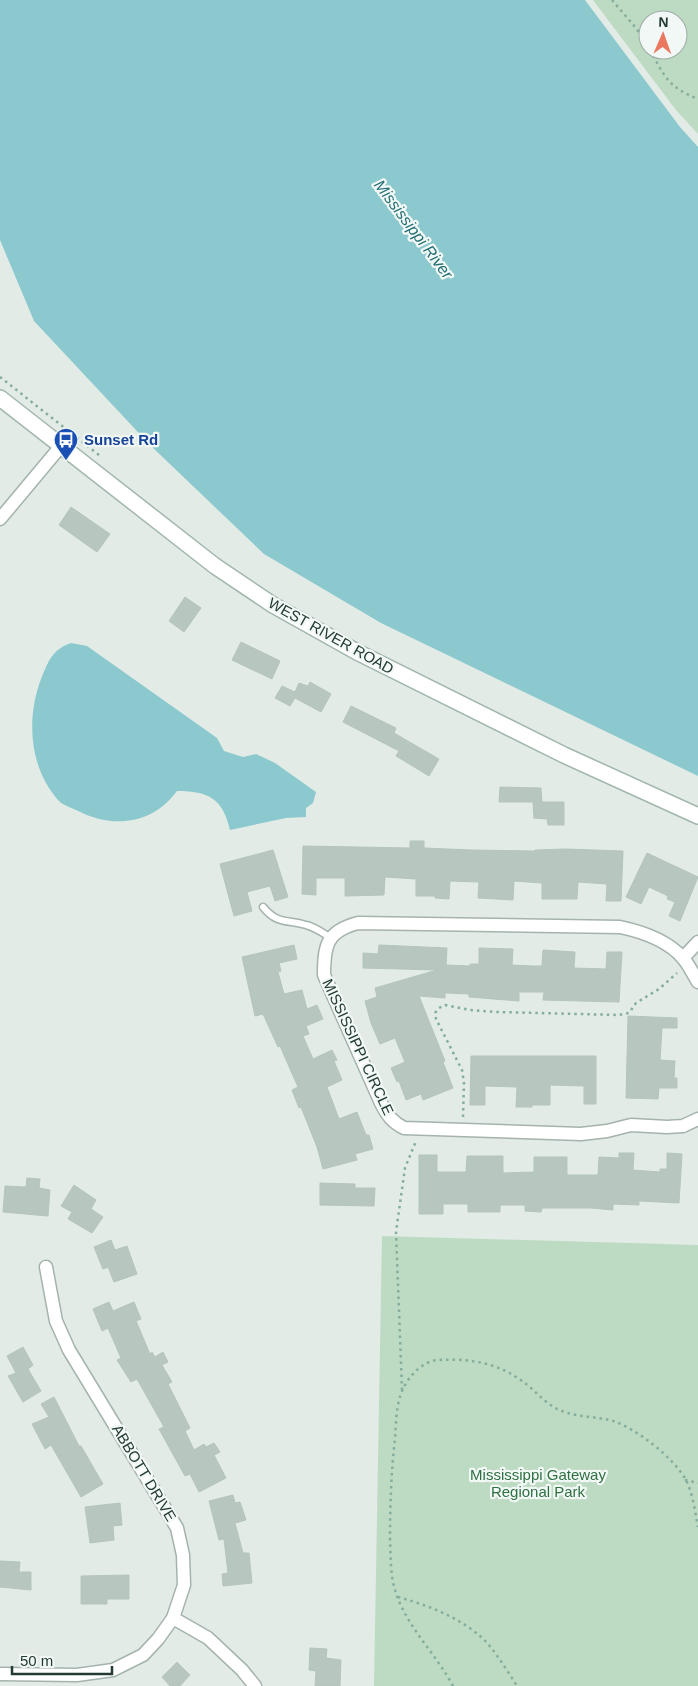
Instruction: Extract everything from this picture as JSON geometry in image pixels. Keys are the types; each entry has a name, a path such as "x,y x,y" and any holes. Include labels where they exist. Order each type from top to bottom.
{"street":[{"name":"WEST RIVER ROAD","path":"0,398 222,571 295,619 564,755 698,816"},
{"path":"0,519 61,446"},
{"path":"331,938 343,927 358,923 620,927 642,932 662,941 686,962 698,982"},
{"name":"MISSISSIPPI CIRCLE","path":"331,938 324,954 324,975 388,1116 395,1124 416,1130 581,1134 607,1131 631,1125 667,1127 697,1123"},
{"path":"686,962 698,942"},
{"name":"ABBOTT DRIVE","path":"0,1674 77,1675 113,1670 143,1655 158,1639 174,1618 184,1586 183,1555 177,1528 69,1350 56,1321 46,1267"},
{"path":"174,1618 208,1638 242,1670 255,1686"}],"lane":[{"path":"263,907 271,916 279,920 306,925 331,938"}],"path":[{"path":"612,0 638,31"},
{"path":"656,60 670,83 680,92 698,99"},
{"path":"0,377 102,458"},
{"path":"462,1131 464,1083 462,1070 436,1019 435,1013 439,1008 445,1005 478,1011 619,1015 629,1013 636,1004 659,989 678,973 686,962"},
{"path":"416,1130 416,1144 405,1168 396,1232 402,1390 398,1405 390,1498 391,1563 397,1597 410,1621 453,1686"},
{"path":"402,1390 416,1372 430,1361 466,1361 495,1366 512,1374 545,1402 560,1411 613,1421 650,1443 674,1464 685,1480 698,1527"},
{"path":"685,1480 698,1483"},
{"path":"397,1597 431,1608 472,1630 488,1644 504,1664 517,1686"}],"green space":[{"path":"593,0 698,0 698,134 676,110 638,60 688,60 688,10 638,10 638,60"},
{"name":"Mississippi Gateway Regional Park","path":"382,1236 698,1245 698,1686 374,1686"}],"water":[{"name":"Mississippi River","path":"0,0 585,0 680,127 698,147 698,776 381,623 264,554 150,445 34,321 0,240"},
{"path":"71,643 87,646 217,738 224,751 243,757 256,754 275,763 316,792 313,803 306,808 306,817 286,818 230,830 227,819 219,804 206,795 188,791 177,791 156,811 144,817 131,820 103,820 59,801 41,774 36,758 33,743 33,710 36,694 46,666 55,652"}],"building":[{"path":"71,507 110,534 97,552 59,525"},
{"path":"185,597 201,608 184,632 169,621"},
{"path":"241,642 280,661 272,679 232,660"},
{"path":"310,682 331,694 321,712 295,698 290,706 275,698 282,686 295,692 299,683 308,686"},
{"path":"351,706 396,728 394,733 439,759 429,776 396,756 399,751 343,722"},
{"path":"500,787 541,788 542,802 564,802 564,825 548,825 547,819 534,818 533,802 499,802"},
{"path":"410,841 424,841 424,848 623,851 621,901 606,901 607,884 578,882 577,899 542,899 542,883 514,881 513,900 478,898 479,882 450,881 449,899 435,898 435,896 416,896 416,879 385,877 384,895 345,896 345,878 316,878 316,895 302,894 303,846 410,848"},
{"path":"273,850 288,897 275,901 270,886 247,892 252,911 234,916 220,864"},
{"path":"647,853 698,877 680,921 669,916 675,902 667,899 668,896 649,887 641,904 626,897"},
{"path":"294,945 297,959 279,963 281,971 278,972 284,994 302,990 307,1009 317,1005 323,1019 306,1026 309,1034 303,1036 313,1059 332,1050 337,1060 334,1061 342,1080 327,1087 339,1119 357,1112 366,1135 369,1135 373,1149 355,1154 357,1160 323,1169 317,1147 292,1090 298,1087 280,1046 278,1047 263,1014 255,1016 242,957"},
{"path":"379,945 447,948 446,965 470,966 470,964 479,964 479,948 513,949 512,965 532,966 542,966 543,950 575,952 574,968 606,969 607,952 622,952 619,1002 543,1000 544,992 519,992 519,1001 469,997 469,994 445,993 445,998 419,996 445,1061 443,1062 453,1088 423,1100 421,1094 406,1100 399,1081 397,1082 391,1068 405,1062 395,1038 380,1044 371,1023 365,1001 377,997 375,988 437,970 363,968 363,953 378,954"},
{"path":"628,1016 677,1018 677,1028 662,1028 660,1060 675,1061 674,1078 677,1078 677,1088 659,1088 658,1099 626,1098"},
{"path":"471,1056 596,1056 596,1104 584,1104 584,1086 550,1085 550,1105 516,1107 517,1087 485,1086 485,1105 470,1105"},
{"path":"619,1153 634,1153 633,1170 660,1172 660,1169 667,1169 667,1153 682,1154 679,1203 639,1201 639,1205 613,1204 613,1210 542,1208 541,1212 525,1211 525,1205 500,1205 500,1212 468,1212 468,1204 443,1204 443,1214 419,1214 419,1155 437,1155 437,1172 466,1172 467,1156 503,1156 503,1173 534,1172 534,1157 567,1157 567,1175 598,1175 599,1157 619,1158"},
{"path":"27,1178 40,1179 39,1188 50,1190 48,1216 3,1212 5,1186 26,1187"},
{"path":"320,1183 355,1184 355,1188 375,1188 374,1206 320,1205"},
{"path":"74,1185 96,1200 91,1209 103,1217 92,1233 68,1219 72,1212 61,1206"},
{"path":"111,1240 115,1250 127,1246 137,1274 114,1282 108,1267 103,1269 94,1247"},
{"path":"109,1302 113,1311 134,1302 141,1319 136,1321 150,1354 152,1352 155,1357 163,1352 168,1362 162,1365 172,1382 168,1384 190,1428 185,1431 194,1450 204,1444 206,1447 214,1443 220,1452 214,1455 226,1478 199,1492 190,1474 185,1476 159,1429 164,1427 137,1379 131,1382 117,1360 121,1358 108,1328 102,1331 93,1309"},
{"path":"23,1347 33,1365 28,1369 41,1391 23,1402 8,1376 16,1373 7,1356"},
{"path":"54,1397 79,1446 81,1446 103,1484 81,1497 51,1445 45,1449 32,1424 49,1417 41,1404"},
{"path":"233,1495 235,1503 240,1502 246,1520 235,1523 243,1553 249,1553 252,1583 223,1586 222,1574 228,1573 224,1539 219,1540 209,1501"},
{"path":"120,1503 122,1525 113,1526 114,1540 90,1543 85,1507"},
{"path":"0,1561 20,1562 19,1572 31,1572 31,1590 0,1587"},
{"path":"129,1575 129,1599 107,1599 107,1604 81,1604 81,1576"},
{"path":"310,1648 327,1649 326,1658 341,1660 340,1686 315,1686 316,1671 309,1670"},
{"path":"177,1662 190,1675 180,1686 170,1686 162,1677"}],"place":[{"name":"Sunset Rd","path":"66,461"}]}
